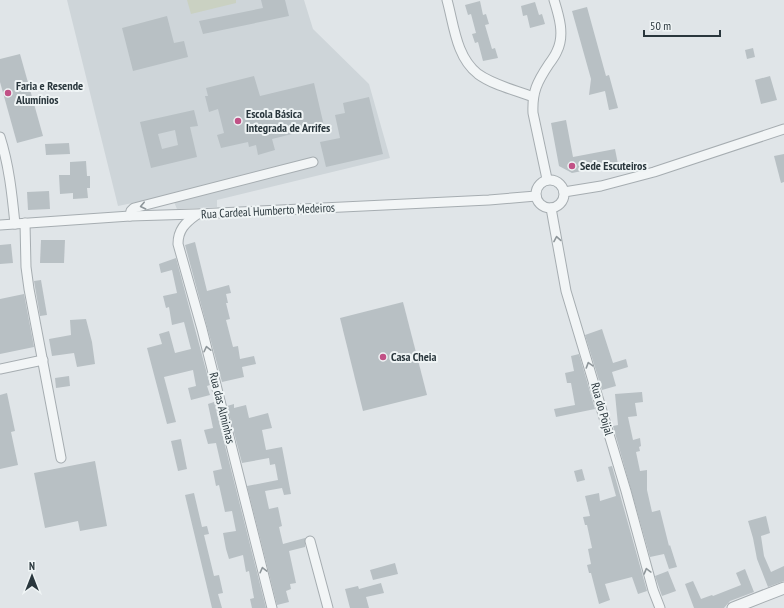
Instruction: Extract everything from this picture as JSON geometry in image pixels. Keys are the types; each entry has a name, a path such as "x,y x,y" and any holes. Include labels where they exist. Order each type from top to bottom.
{"street":[{"path":"447,0 462,53 467,63 478,74 533,97"},
{"path":"547,180 533,113 533,97 536,86 557,52 560,43 560,24 554,0"},
{"path":"564,192 601,186 654,172 784,129"},
{"path":"0,137 6,155 12,190 15,224"},
{"path":"130,216 131,211 134,208 313,162"},
{"path":"547,180 558,182 562,186 564,192 564,198 561,203 551,208 540,204 536,196 538,186 547,180"},
{"name":"Rua Cardeal Humberto Medeiros","path":"0,225 130,216 166,216 489,200 536,196"},
{"path":"161,201 166,216"},
{"name":"Rua do Poijal","path":"551,208 566,291 624,483 652,590 660,608"},
{"name":"Rua das Alminhas","path":"196,214 186,222 181,229 178,244 202,329 272,608"},
{"path":"25,223 26,267 29,289 61,458"},
{"path":"0,369 42,360"},
{"path":"310,541 328,608"},
{"path":"733,608 784,588"}],"shaded area":[{"name":"Escola Básica Integrada de Arrifes","path":"67,0 304,0 313,29 369,84 390,158 217,200 217,207 177,209 171,195 118,206"}],"green space":[{"path":"187,0 236,0 236,3 191,14"}],"building":[{"path":"261,0 285,0 289,16 203,34 199,21 263,8"},
{"path":"480,1 483,15 486,14 489,24 485,25 492,49 495,48 498,58 483,61 478,42 475,43 472,34 476,33 471,14 468,15 465,5"},
{"path":"535,2 539,15 542,14 545,24 530,28 527,15 523,16 521,6"},
{"path":"587,7 606,76 609,75 618,108 609,110 605,91 589,95 591,79 572,11"},
{"path":"167,16 174,43 184,41 188,57 133,71 122,28"},
{"path":"753,48 755,57 747,59 745,50"},
{"path":"20,54 43,136 17,143 0,82 0,59"},
{"path":"254,76 260,96 314,83 324,126 272,139 275,150 258,155 256,145 249,147 248,142 221,148 217,135 224,133 218,109 209,112 205,96 208,96 206,88"},
{"path":"770,76 777,100 761,104 755,80"},
{"path":"369,97 383,154 326,167 320,142 340,138 335,115 345,113 343,103"},
{"path":"194,110 198,126 190,127 197,157 151,168 140,122","holes":["175,130 178,145 162,149 158,134"]},
{"path":"566,120 573,157 615,149 618,164 572,173 559,166 551,123"},
{"path":"69,143 70,154 46,155 45,144"},
{"path":"784,154 784,182 781,183 774,156"},
{"path":"86,161 87,176 90,176 90,188 87,188 88,198 73,199 73,193 60,194 59,175 70,175 70,162"},
{"path":"49,191 50,209 28,210 27,192"},
{"path":"41,240 65,240 64,263 40,263"},
{"path":"195,242 207,291 229,285 231,293 226,294 228,303 226,303 230,319 226,320 233,347 238,346 240,359 254,356 256,364 242,367 244,377 222,382 185,245"},
{"path":"11,244 13,263 0,264 0,245"},
{"path":"176,258 210,385 207,386 210,395 191,400 188,388 196,386 193,370 164,377 176,422 167,424 147,348 162,344 159,334 169,331 175,353 191,349 184,322 172,325 169,307 166,308 163,296 177,293 172,270 161,273 159,264"},
{"path":"41,280 47,315 40,316 34,281"},
{"path":"24,294 34,347 0,354 0,299"},
{"name":"Casa Cheia","path":"403,302 427,395 363,411 340,318"},
{"path":"86,319 92,342 95,364 77,367 74,353 52,356 49,339 71,335 70,320"},
{"path":"602,329 613,363 626,359 628,367 612,372 616,386 602,390 585,335"},
{"path":"579,354 595,409 556,417 554,409 575,405 571,383 567,383 565,373 574,371 571,356"},
{"path":"69,376 70,386 56,388 55,378"},
{"path":"642,392 643,402 635,403 637,416 628,417 633,440 640,438 640,451 636,452 640,471 647,470 647,490 652,512 660,510 669,546 670,545 677,567 669,569 664,554 650,557 613,426 618,425 615,394"},
{"path":"7,393 15,431 11,432 18,465 0,469 0,395"},
{"path":"214,402 266,608 252,608 250,599 254,598 249,571 246,572 243,555 229,559 226,549 223,533 236,531 232,511 225,512 219,485 216,486 213,471 222,469 216,443 208,444 204,430 213,428 208,404"},
{"path":"234,404 234,408 246,405 249,418 268,413 272,428 262,430 266,450 282,447 291,494 284,495 282,488 265,491 269,509 278,507 282,526 279,527 283,544 305,538 305,547 289,551 296,583 290,584 291,589 286,591 289,602 277,605 247,486 278,480 275,464 270,465 269,458 242,463 227,406"},
{"path":"181,439 187,469 178,471 171,441"},
{"path":"95,461 107,526 80,531 78,521 45,528 34,473"},
{"path":"612,466 647,591 638,594 632,577 605,584 610,600 599,604 591,573 589,573 587,565 591,564 588,549 592,548 587,525 585,525 583,517 590,516 585,496 599,493 600,501 616,496 608,467"},
{"path":"582,469 585,480 577,482 574,471"},
{"path":"194,493 202,527 207,526 209,534 204,535 214,576 219,575 223,593 218,594 222,608 212,608 185,495"},
{"path":"766,516 770,533 761,536 764,556 771,572 784,566 784,581 768,587 757,559 748,521"},
{"path":"395,563 398,574 373,580 370,570"},
{"path":"745,569 754,592 730,601 724,608 694,608 685,584 693,581 701,599 712,595 713,596 741,585 736,573"},
{"path":"668,571 676,591 662,596 655,576"},
{"path":"381,583 384,593 366,597 369,608 350,608 345,589 358,586 359,589"}],"place":[{"name":"Faria e Resende Alumínios","path":"8,93"},
{"name":"Escola Básica Integrada de Arrifes","path":"238,121"},
{"name":"Sede Escuteiros","path":"572,166"},
{"name":"Casa Cheia","path":"383,357"}]}
